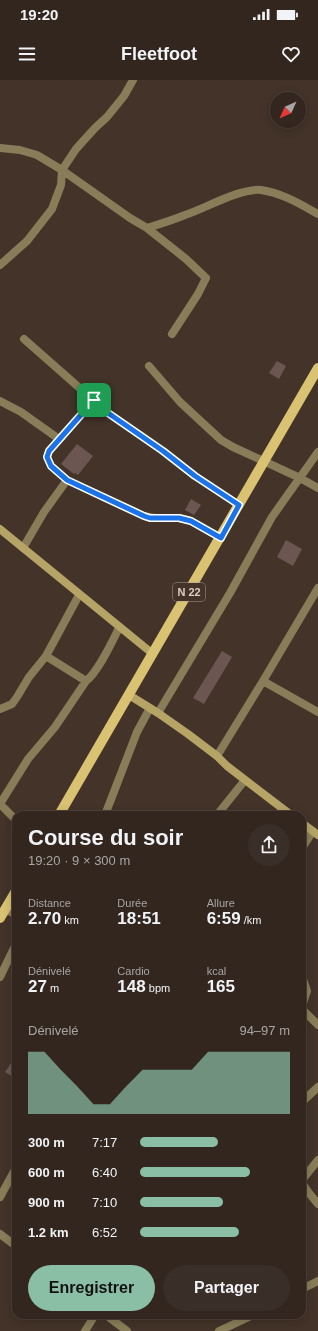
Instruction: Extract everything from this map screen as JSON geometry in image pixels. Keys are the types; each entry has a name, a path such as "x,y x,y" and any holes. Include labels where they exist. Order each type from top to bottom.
{"main road":[{"name":"N 22","path":"61,811 221,538 318,368"},
{"path":"0,918 12,898"}],"street":[{"path":"0,265 27,241 52,209 61,185 62,170 76,149 107,117 124,96 133,80"},
{"path":"0,148 20,150 37,155 62,170 130,218 147,228 186,259 206,278 198,294 172,334"},
{"path":"147,228 186,215 228,197 248,191 260,190 292,199 318,214"},
{"path":"24,339 119,421 163,451 195,476 239,505"},
{"path":"149,366 180,402 221,440 318,488"},
{"path":"94,400 49,451 47,457 51,466 67,480 147,518 179,518 191,521 221,538"},
{"path":"0,401 21,412 59,439"},
{"path":"158,713 230,593 272,517 318,452"},
{"path":"23,548 44,512 67,480"},
{"path":"0,529 153,654"},
{"path":"216,756 263,681 318,588"},
{"path":"0,709 7,707 14,700 46,656 79,595"},
{"path":"12,816 0,804 28,759 56,727 86,681 91,677 120,628"},
{"path":"46,656 86,681"},
{"path":"263,681 318,712"},
{"path":"129,695 158,713 286,811"},
{"path":"107,811 137,732 150,708"},
{"path":"220,811 245,780"},
{"path":"306,826 316,833 306,844"},
{"path":"6,909 12,913"},
{"path":"0,976 12,952"},
{"path":"306,1012 318,1025"},
{"path":"306,1098 318,1087"},
{"path":"306,1176 318,1160"},
{"path":"0,1197 12,1175"},
{"path":"306,1189 318,1204"},
{"path":"0,1234 12,1243"},
{"path":"306,1287 318,1281"},
{"path":"85,1331 92,1319"},
{"path":"111,1319 127,1331"},
{"path":"219,1331 244,1319"}],"building":[{"path":"277,361 286,366 279,379 269,373"},
{"path":"77,444 93,456 78,475 75,473 74,474 61,464"},
{"path":"191,499 201,505 194,515 185,510"},
{"path":"286,540 302,549 293,566 277,557"},
{"path":"222,651 232,657 204,704 193,698"},
{"path":"12,1062 12,1076 5,1072"}],"route":[{"path":"94,400 108,413 148,440 195,476 239,505 221,538 191,521 179,518 147,518 67,480 51,466 47,457 49,451 94,400"}]}
